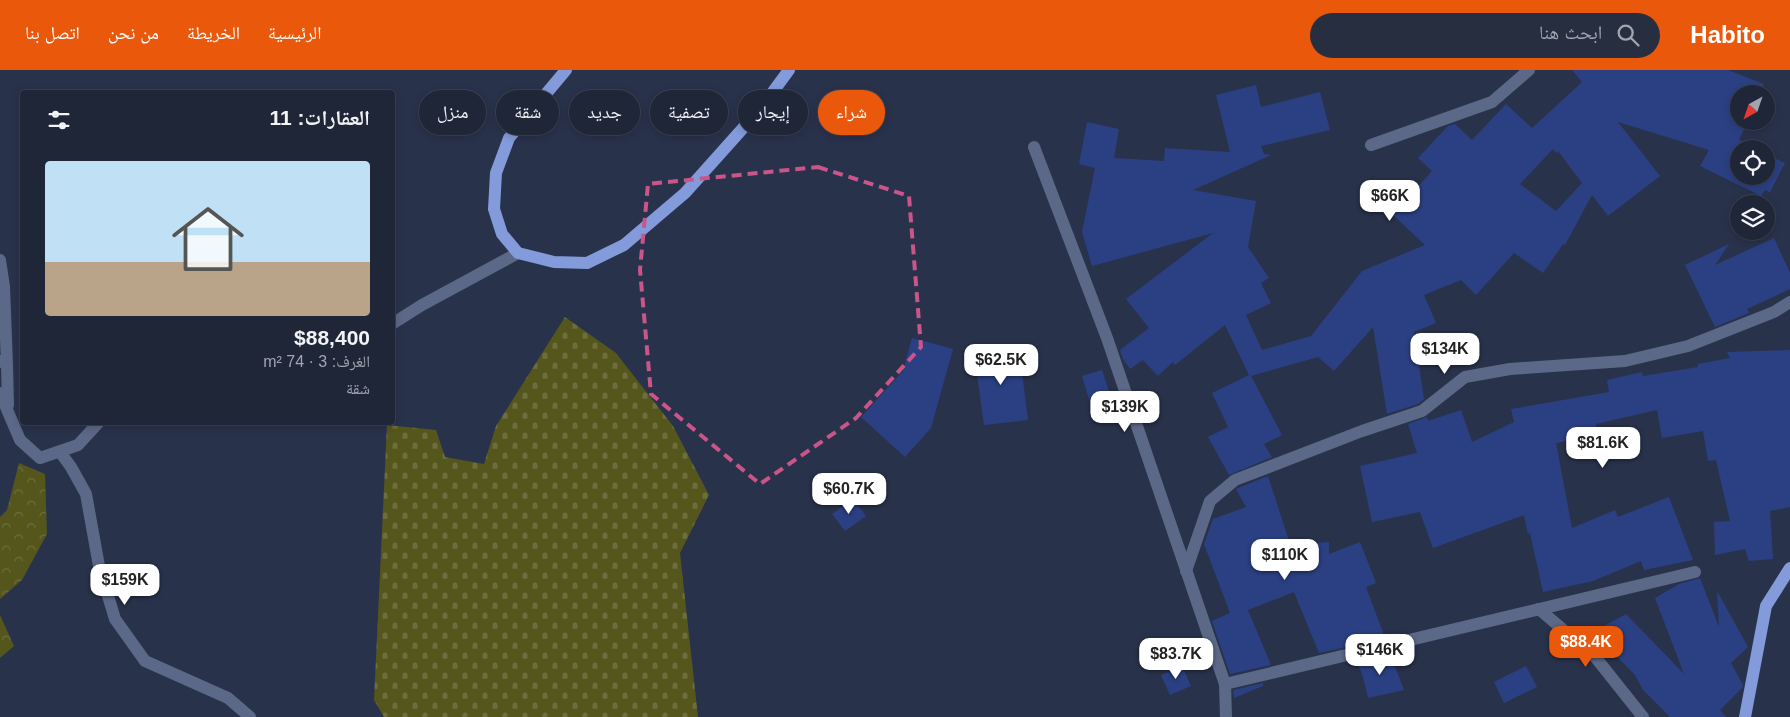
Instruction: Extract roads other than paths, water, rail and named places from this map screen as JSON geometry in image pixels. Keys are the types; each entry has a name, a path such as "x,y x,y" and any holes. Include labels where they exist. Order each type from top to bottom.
{"main road":[{"path":"566,70 509,138 496,173 494,209 502,234 518,253 554,262 586,263 624,245 685,193 761,108 789,70"},
{"path":"1745,717 1766,606 1790,568"}],"street":[{"path":"1371,145 1492,102 1529,70"},
{"path":"1034,147 1107,338 1225,684 1226,717"},
{"path":"395,322 422,305 518,253"},
{"path":"0,260 4,287 4,362 9,413"},
{"path":"1186,571 1210,502 1236,480 1362,431 1422,411 1465,377 1510,369 1625,361 1688,346 1774,312 1790,302"},
{"path":"0,393 20,440 40,458 78,445 97,425"},
{"path":"60,452 86,494 99,566 115,619 145,661 228,698 250,717"},
{"path":"1225,684 1695,572"},
{"path":"1539,609 1596,658 1643,717"}]}
